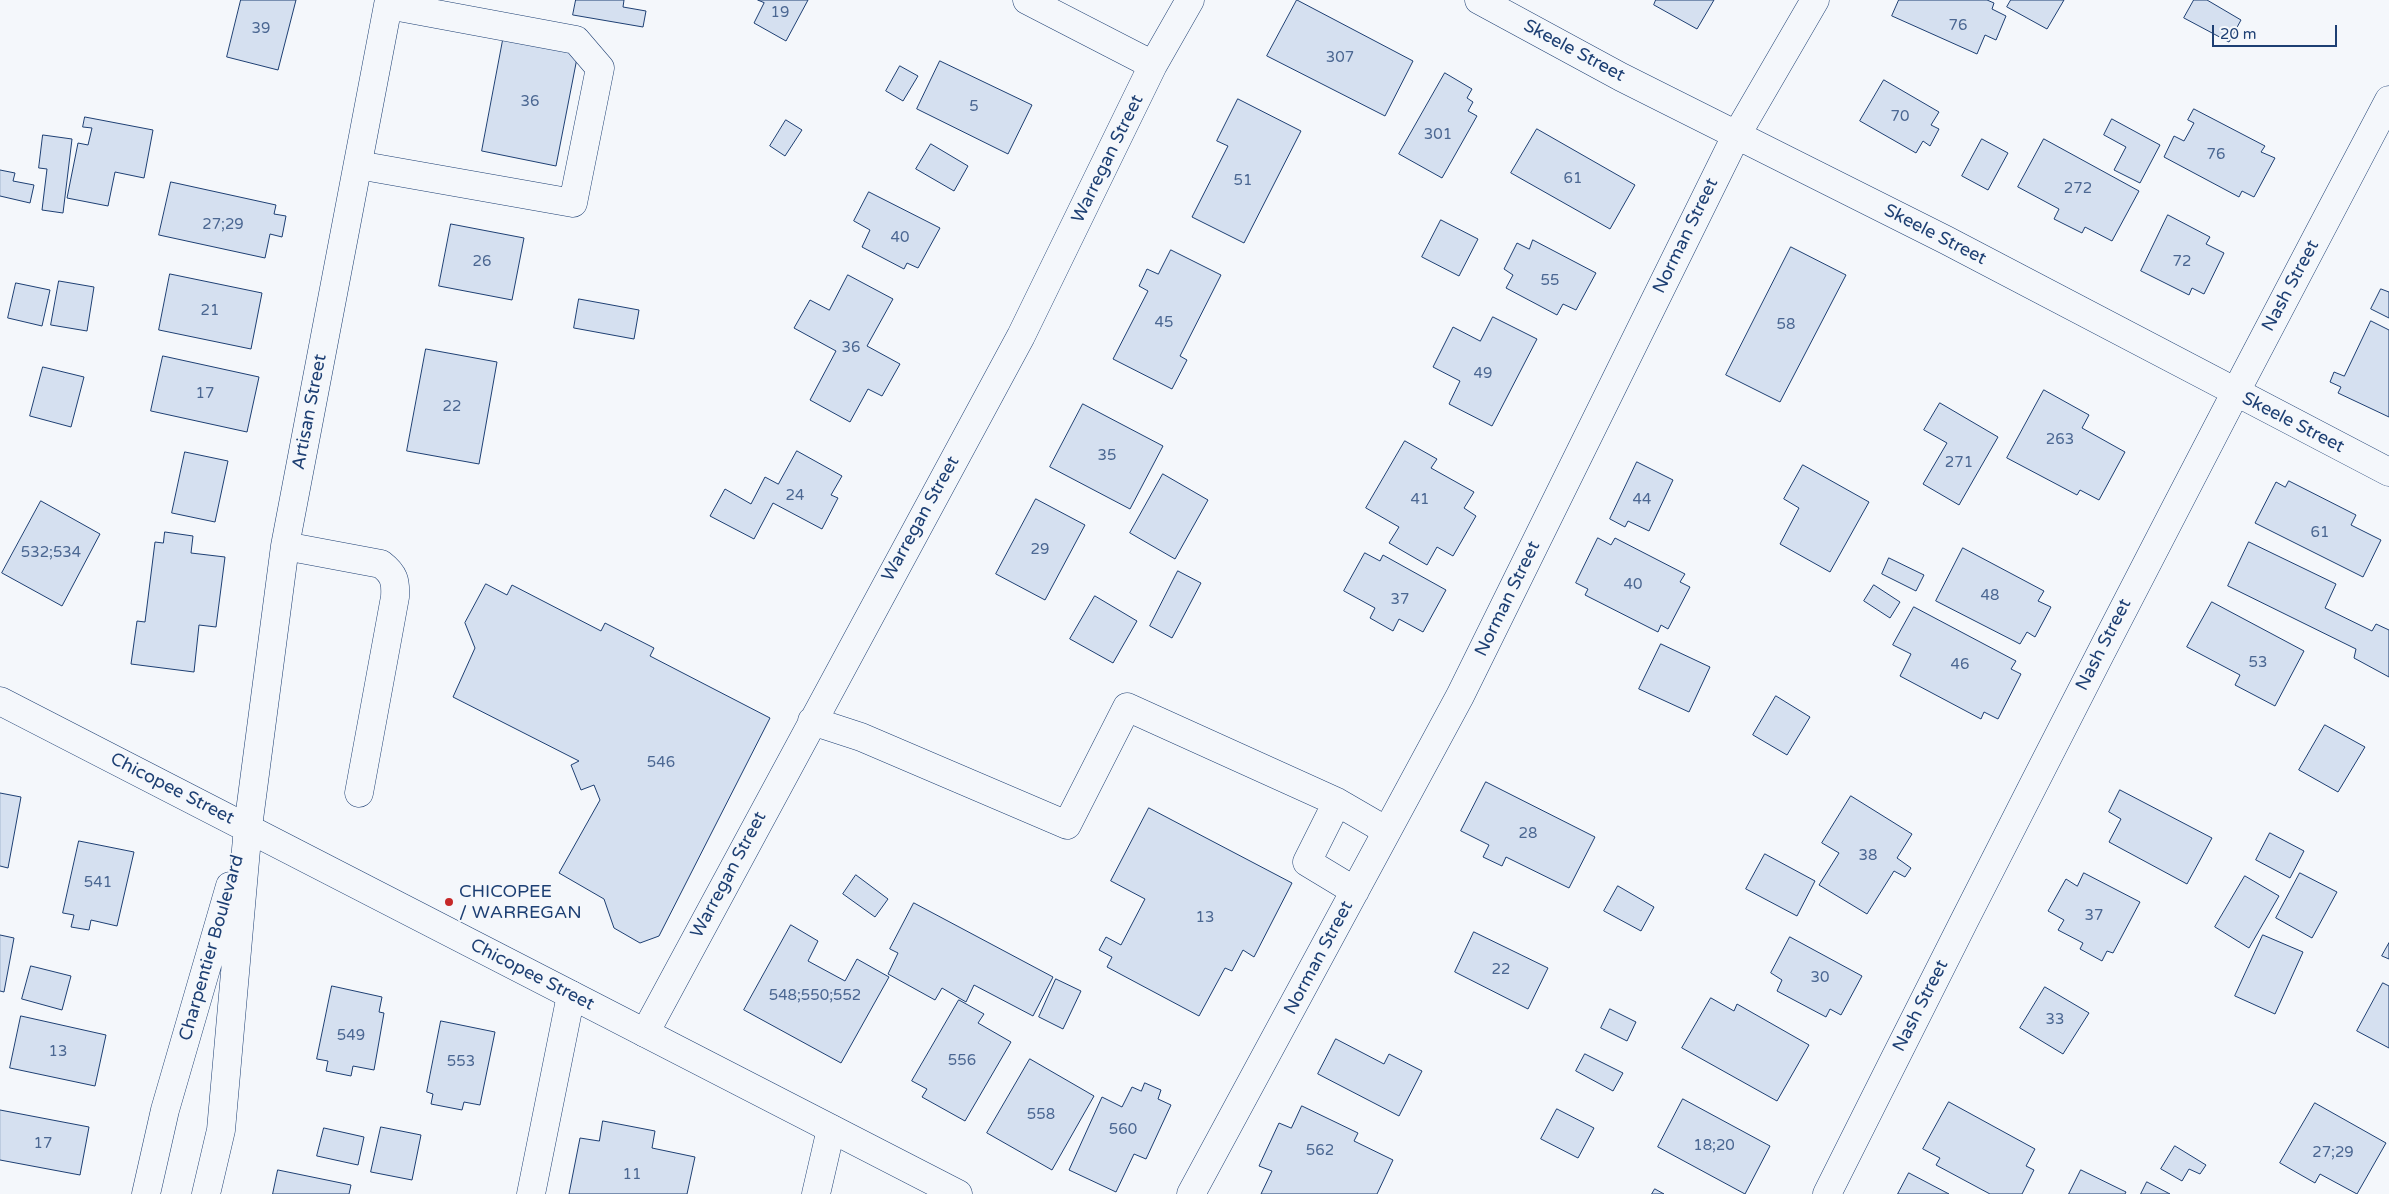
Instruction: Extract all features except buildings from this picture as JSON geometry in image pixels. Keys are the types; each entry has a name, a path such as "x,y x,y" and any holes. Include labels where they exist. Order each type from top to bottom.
{"street":[{"path":"1027,0 1153,65"},
{"name":"Warregan Street","path":"645,1033 1021,336 1153,65 1190,0"},
{"name":"Skeele Street","path":"1479,0 1736,136 1946,240 2389,472"},
{"name":"Norman Street","path":"1191,1194 1460,696 1736,136 1814,0"},
{"path":"358,165 573,203 600,68 576,40 388,3"},
{"name":"Artisan Street","path":"248,827 285,546 388,3"},
{"name":"Nash Street","path":"1827,1194 2013,822 2234,392 2389,100"},
{"path":"285,546 381,564 392,572 396,584 396,597 359,793"},
{"name":"Chicopee Street","path":"0,701 958,1194"},
{"path":"812,721 861,737 1067,825 1127,707 1336,802 1387,830"},
{"path":"1336,802 1307,862 1355,891"},
{"name":"Charpentier Boulevard","path":"146,1194 165,1110 248,827"},
{"name":"Charpentier Boulevard","path":"206,1194 221,1130 248,827"},
{"path":"531,1194 571,994"},
{"path":"816,1194 831,1129"}],"place":[{"name":"CHICOPEE / WARREGAN","path":"449,902"}]}
